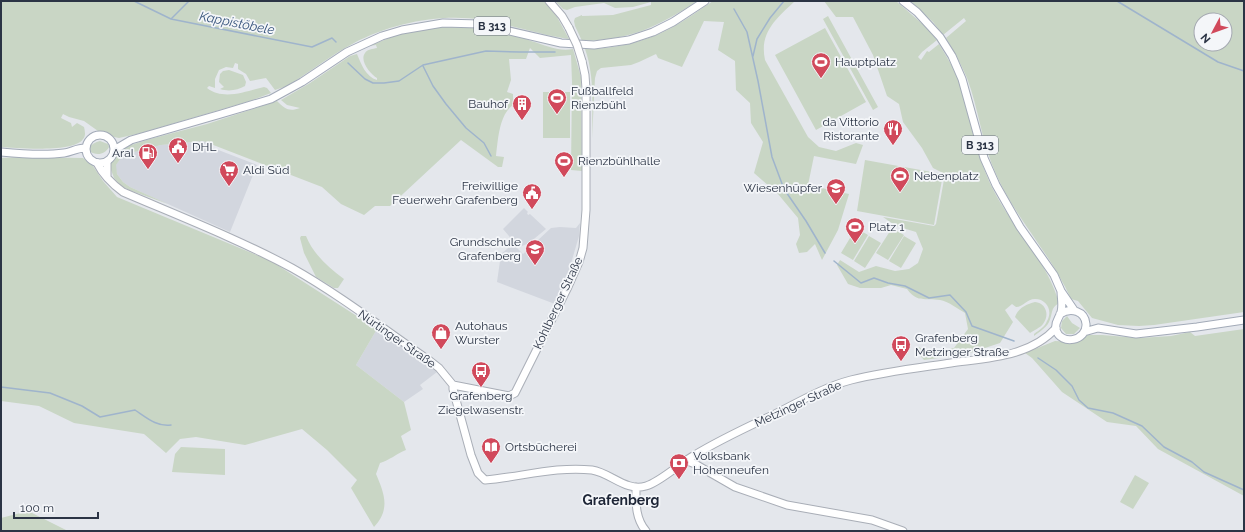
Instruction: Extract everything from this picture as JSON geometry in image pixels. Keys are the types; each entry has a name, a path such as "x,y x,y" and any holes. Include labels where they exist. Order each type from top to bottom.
{"street":[{"name":"Kohlberger Straße","path":"453,385 485,392 512,395 515,392 568,287 579,262 586,210 585,75 577,46 569,28 562,16 549,1"},
{"name":"B 313","path":"114,150 131,140 270,99 284,93 347,52 382,36 402,30 443,23 479,24 561,43 594,45 629,40 653,32 673,22 705,1"},
{"name":"B 313","path":"903,1 917,12 940,37 952,56 962,79 984,158 996,185 1020,227 1054,275 1061,291 1074,310"},
{"path":"107,162 97,163 89,158 86,151 89,139 95,135 102,134 111,139 114,146 114,150 107,162 107,177"},
{"name":"B 313","path":"111,139 131,140"},
{"path":"1,152 51,154 79,148 86,151"},
{"name":"Nürtinger Straße","path":"97,163 100,170 113,185 123,192 248,247 303,274 365,315 430,361 453,385 453,390 471,455 478,473 485,480 537,471 588,470 603,473 624,485 636,487"},
{"name":"B 313","path":"1060,314 1062,304 1061,291"},
{"path":"1084,332 1086,323 1082,315 1074,310 1069,310 1060,314 1056,323 1056,328 1062,337 1071,340 1076,339 1084,332 1098,328"},
{"path":"1086,323 1098,328 1136,334 1244,320"},
{"name":"Metzinger Straße","path":"636,487 652,484 685,460 807,397 849,381 874,375 999,356 1021,351 1044,339 1056,328"},
{"name":"Metzinger Straße","path":"1044,339 1062,337"},
{"path":"685,460 695,464 735,487 787,505 872,520 903,531"},
{"path":"636,487 637,514 639,521 646,531"}],"shaded area":[{"path":"203,141 209,144 208,146 257,165 230,232 130,187 123,182 117,174 115,166 121,158 133,152 161,145"},
{"path":"524,208 528,212 528,215 530,214 546,229 529,243 522,246 516,240 514,242 503,229"},
{"name":"Grundschule Grafenberg","path":"580,223 579,236 567,277 555,304 497,282 501,254 513,244 523,254 551,228 576,228"},
{"path":"377,329 437,372 420,385 423,389 404,402 356,365"}],"green space":[{"path":"1,1 544,1 557,17 569,39 483,20 467,18 417,21 384,30 354,43 287,86 275,90 266,78 250,81 246,74 238,69 238,64 235,63 233,68 226,67 219,70 215,79 215,88 209,86 207,88 221,94 235,94 264,87 271,93 250,101 119,138 114,137 104,131 98,131 84,121 63,114 61,118 71,123 72,127 77,123 84,127 85,136 78,143 69,146 45,149 1,147"},
{"path":"555,1 697,1 656,25 629,35 615,38 582,41 575,26 575,18 582,15 613,15 651,5 651,2 633,7 615,8 604,3 575,7 567,10 563,9"},
{"path":"713,1 795,1 771,26 765,41 765,60 808,137 819,147 836,151 856,143 863,145 856,164 814,156 808,185 849,194 838,230 822,260 815,244 807,252 799,253 796,244 800,235 798,218 778,194 754,173 763,142 751,123 750,103 736,90 735,61 718,50 724,22 704,21 682,67 658,58 656,54 631,65 601,68 597,71 595,78 592,138 592,82 585,49 607,48 630,44 651,37 677,25"},
{"path":"824,1 896,1 926,27 937,40 918,57 921,60 927,51 929,52 939,44 957,76 980,156 989,181 1006,212 1045,271 1053,286 1059,303 1054,307 1048,324 1034,336 1034,334 1045,325 1049,317 1049,310 1046,303 1043,301 1032,299 1018,307 1012,304 1005,310 1013,322 1000,343 967,354 924,360 916,351 915,347 919,347 927,353 954,348 968,329 965,313 946,302 935,299 918,298 911,294 907,289 891,285 881,288 860,288 848,284 837,265 840,260 859,272 876,266 895,271 909,269 918,263 923,249 916,232 896,226 883,217 934,226 936,224 945,174 933,168 922,148 903,122 899,104 887,96 873,55 853,17 836,17"},
{"path":"910,1 1244,1 1244,312 1154,325 1118,325 1092,318 1078,301 1071,299 1054,267 1013,206 991,163 967,78 946,38 966,21 964,18 943,35 933,22"},
{"path":"828,16 878,107 873,110 823,19"},
{"path":"443,27 471,28 492,31 515,36 557,49 573,49 581,77 582,171 571,170 571,55 540,58 530,48 526,59 509,59 511,80 507,92 513,94 513,105 508,109 500,128 496,156 504,157 502,167 498,167 461,140 390,206 375,206 364,215 341,204 322,187 203,141 161,145 134,152 121,158 116,165 117,174 123,182 130,187 168,204 129,190 120,185 114,178 110,167 110,162 116,153 131,145 207,124 277,101 282,106 290,110 300,108 287,105 281,100 310,83 350,56 357,54 367,73 377,80 377,78 366,67 364,60 364,56 367,51 377,48 376,45 369,46 397,35 416,30"},
{"name":"Hauptplatz","path":"825,28 866,102 816,130 775,55"},
{"path":"229,70 243,75 246,82 245,86 233,90 220,89 224,87 219,82 220,74 223,71"},
{"name":"Fußballfeld Rienzbühl","path":"543,92 570,92 570,138 543,138"},
{"path":"100,141 108,144 109,147 105,152 97,154 89,151 91,145"},
{"path":"1,158 83,158 93,166 103,181 117,197 271,261 377,329 356,365 404,402 411,430 401,436 406,450 380,463 376,474 383,494 384,507 383,514 374,527 351,488 357,480 327,450 302,429 245,445 196,437 180,439 166,453 144,434 74,423 39,406 1,401"},
{"name":"Nebenplatz","path":"865,160 943,174 934,225 857,211"},
{"name":"Platz 1","path":"856,228 868,235 853,260 841,253"},
{"path":"892,228 904,235 888,260 876,253"},
{"path":"301,236 306,236 313,249 322,260 344,279 338,288 334,288 316,277 304,253 300,238"},
{"path":"869,236 881,243 865,268 854,261"},
{"path":"904,236 916,243 901,268 889,261"},
{"path":"1035,302 1044,307 1046,310 1046,317 1045,321 1039,328 1030,333 1015,317 1018,311 1023,307"},
{"path":"1067,316 1072,323 1080,328 1074,334 1066,334 1061,328 1062,321"},
{"path":"1244,329 1244,496 1158,449 1136,426 1107,422 1062,392 1032,358 1025,353 1055,341 1076,342 1087,335 1139,338 1171,336 1190,332 1195,336"},
{"path":"181,447 225,449 225,475 172,472 175,454"},
{"path":"1135,475 1149,483 1133,509 1120,502"},
{"path":"28,511 66,531 1,531 1,518"}],"waterway":[{"name":"Kappistöbele","path":"134,1 171,19 312,47 332,38 336,42"},
{"path":"171,19 189,1"},
{"path":"753,56 757,39 770,18 784,1"},
{"path":"1117,1 1218,62 1244,71"},
{"path":"734,9 747,32 772,157 784,189 806,221 825,253"},
{"name":"Kappistöbele","path":"348,63 365,79 373,83 384,83 399,81 423,65 486,51 555,52"},
{"name":"Kappistöbele","path":"423,66 433,86 446,104 466,128 484,143 491,156"},
{"path":"834,261 861,283 874,278 888,283 905,286 929,298 950,295 966,312 972,326 1014,341"},
{"path":"1038,358 1056,370 1072,386 1079,400 1088,408 1113,413 1142,426 1164,447 1192,462 1204,472 1244,490"},
{"path":"1,387 50,393 82,406 100,417 135,410 148,419 161,425 171,425"}],"place":[{"name":"Hauptplatz","path":"821,79"},
{"name":"Fußballfeld Rienzbühl","path":"557,115"},
{"name":"Bauhof","path":"522,121"},
{"name":"da Vittorio Ristorante","path":"893,146"},
{"name":"DHL","path":"178,164"},
{"name":"Aral","path":"148,170"},
{"name":"Rienzbühlhalle","path":"564,178"},
{"name":"Aldi Süd","path":"229,187"},
{"name":"Nebenplatz","path":"900,193"},
{"name":"Wiesenhüpfer","path":"836,205"},
{"name":"Freiwillige Feuerwehr Grafenberg","path":"532,210"},
{"name":"Platz 1","path":"855,244"},
{"name":"Grundschule Grafenberg","path":"535,266"},
{"name":"Autohaus Wurster","path":"441,350"},
{"name":"Grafenberg Metzinger Straße","path":"901,362"},
{"name":"Grafenberg Ziegelwasenstr.","path":"481,388"},
{"name":"Ortsbücherei","path":"491,464"},
{"name":"Volksbank Hohenneufen","path":"679,480"}],"district":[{"name":"Grafenberg","path":"621,500"}]}
